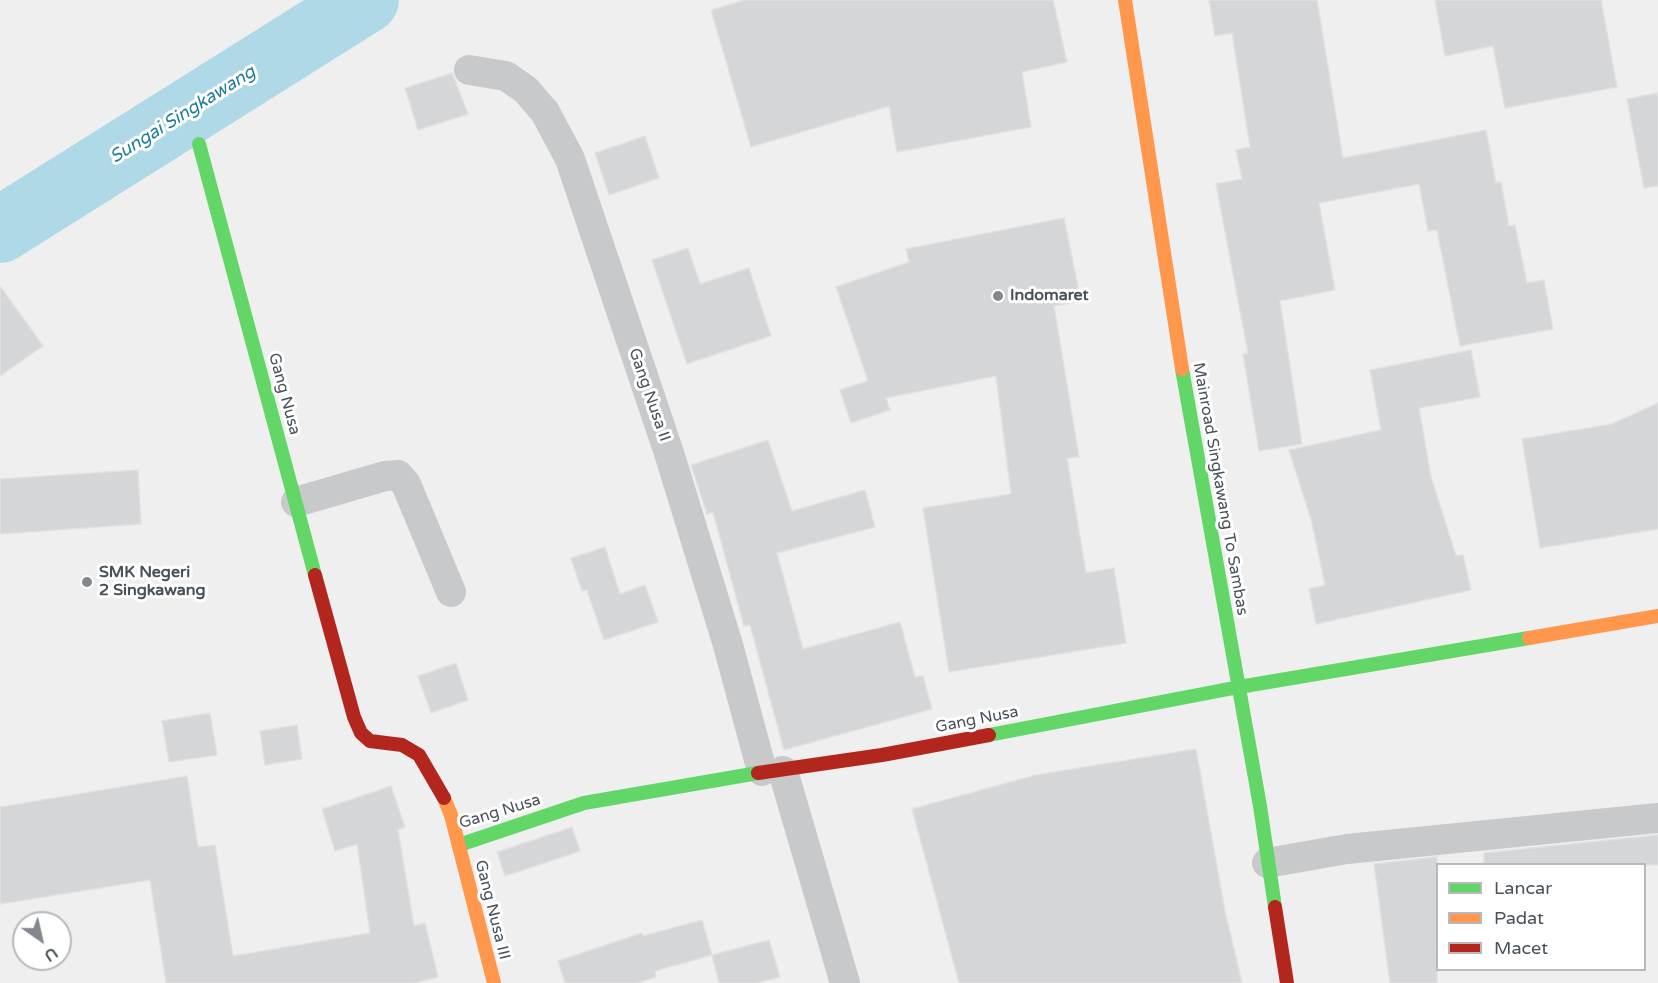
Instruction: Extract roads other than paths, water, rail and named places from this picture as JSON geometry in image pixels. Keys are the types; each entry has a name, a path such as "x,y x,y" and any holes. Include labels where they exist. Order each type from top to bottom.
{"street":[{"name":"Mainroad Singkawang To Sambas","path":"1133,1 1169,297 1260,806 1287,983"},
{"name":"Gang Nusa II","path":"469,70 506,75 526,90 545,112 570,159 669,453 728,645 845,983"},
{"name":"Gang Nusa","path":"200,144 354,717 361,733 370,741 402,745 419,755 440,788 459,845 584,803 1239,687 1658,616"},
{"path":"296,502 385,476 398,475 406,484 451,592"},
{"path":"1267,863 1347,849 1658,818"},
{"name":"Gang Nusa III","path":"459,845 494,983"}],"waterway":[{"name":"Sungai Singkawang","path":"0,230 366,0"}],"place":[{"name":"Indomaret","path":"998,296"},
{"name":"SMK Negeri 2 Singkawang","path":"87,582"}]}
